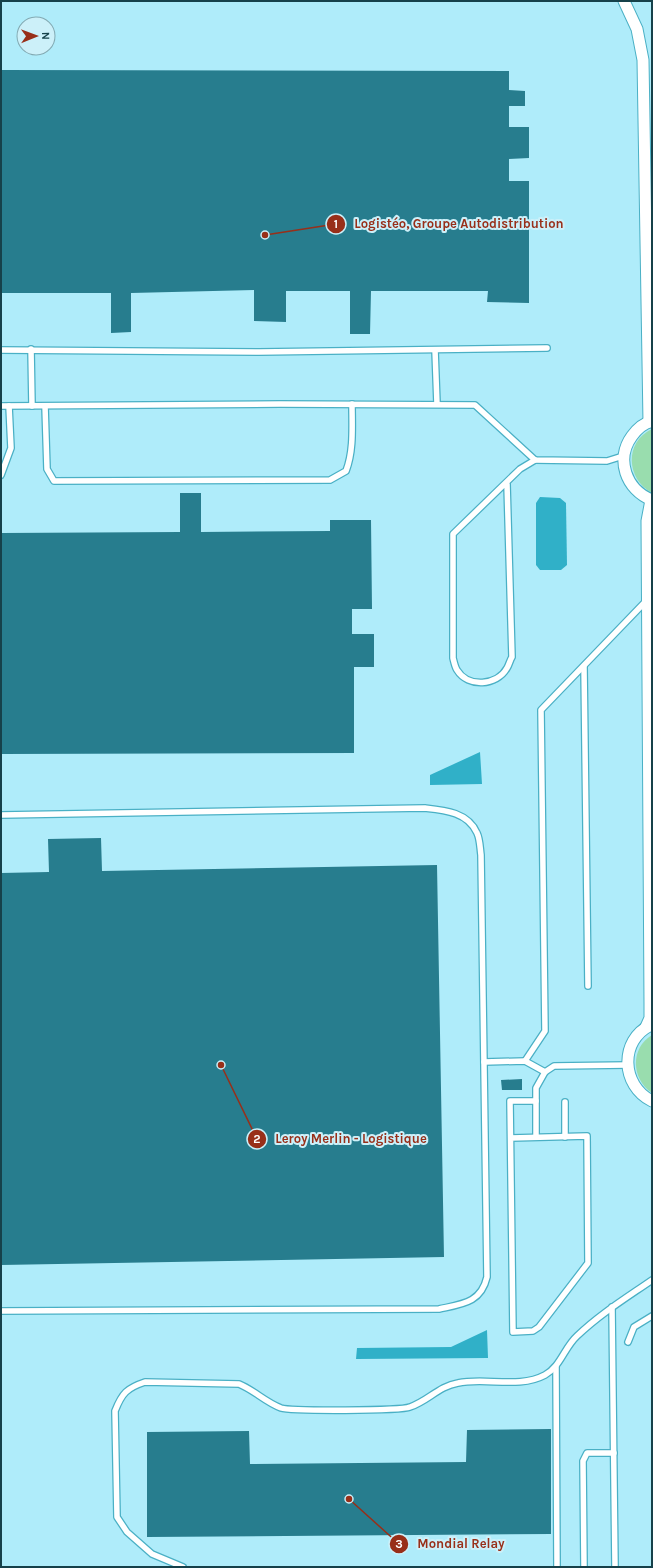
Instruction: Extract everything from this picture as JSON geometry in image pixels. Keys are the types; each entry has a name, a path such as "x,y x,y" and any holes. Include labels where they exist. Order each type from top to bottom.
{"street":[{"path":"624,1 637,29 643,60 644,189 650,422 636,430 628,442 623,456 624,470 629,483 639,493 651,500 647,521 650,1018 649,1026 632,1044 628,1054 627,1065 630,1078 636,1089 652,1101"}],"lane":[{"path":"644,189 652,178"},
{"path":"1,350 32,349 259,352 547,348"},
{"path":"32,349 32,406"},
{"path":"435,350 437,404"},
{"path":"45,406 47,469 54,481 330,480 346,471 350,462 352,404"},
{"path":"1,406 352,404 475,405 535,460"},
{"path":"1,474 11,448 9,406"},
{"path":"507,484 512,657 507,669 497,679 483,684 468,680 457,671 453,658 453,534 507,484 520,469 535,460 607,461 623,456"},
{"path":"525,1062 545,1031 541,710 648,599"},
{"path":"584,667 588,986"},
{"path":"1,815 425,808 450,811 466,818 477,833 481,855 487,1277 484,1289 478,1296 463,1304 439,1309 1,1311"},
{"path":"484,1062 525,1062 545,1072"},
{"path":"536,1137 536,1088 545,1072 554,1066 627,1065"},
{"path":"511,1138 587,1136 588,1263 539,1327 533,1331 513,1332 510,1102 536,1101"},
{"path":"564,1137 565,1102"},
{"path":"183,1567 152,1554 127,1532 117,1517 115,1410 120,1397 132,1386 144,1382 239,1384 252,1389 282,1408 301,1410 409,1408 428,1399 442,1387 459,1382 530,1380 544,1375 556,1367 575,1338 599,1315 652,1280"},
{"path":"612,1307 615,1567"},
{"path":"628,1342 634,1327 652,1316"},
{"path":"556,1367 557,1567"},
{"path":"584,1567 583,1461 587,1453 614,1453"}],"shaded area":[{"path":"1,1 652,1 652,1567 1,1567"},
{"path":"540,497 560,498 566,503 567,565 561,570 540,570 536,565 536,503"},
{"path":"480,752 482,784 430,785 430,775"},
{"path":"487,1330 488,1358 356,1359 357,1348 451,1347"}],"green space":[{"path":"652,429 652,493 643,487 637,479 633,470 632,461 633,451 637,443 643,435"},
{"path":"652,1035 652,1093 640,1080 636,1064 637,1055 640,1048"}],"building":[{"path":"1,70 509,71 509,90 525,91 525,106 509,106 509,127 529,127 529,158 509,159 509,181 529,181 529,303 487,302 488,291 371,291 370,334 350,334 350,291 286,291 286,322 254,321 254,290 131,293 131,332 111,333 111,293 1,293"},
{"path":"180,493 201,493 201,532 330,531 330,520 371,520 372,609 352,609 352,634 374,634 374,667 354,667 354,753 1,754 1,533 180,532"},
{"path":"101,838 102,871 437,865 444,1257 1,1265 1,873 49,872 48,839"},
{"path":"522,1079 522,1090 502,1090 501,1080"},
{"path":"551,1429 551,1534 147,1537 147,1432 249,1431 250,1464 466,1462 467,1430"}],"place":[{"name":"Logistéo, Groupe Autodistribution","path":"265,235"},
{"name":"Leroy Merlin - Logistique","path":"221,1065"},
{"name":"Mondial Relay","path":"349,1499"}]}
